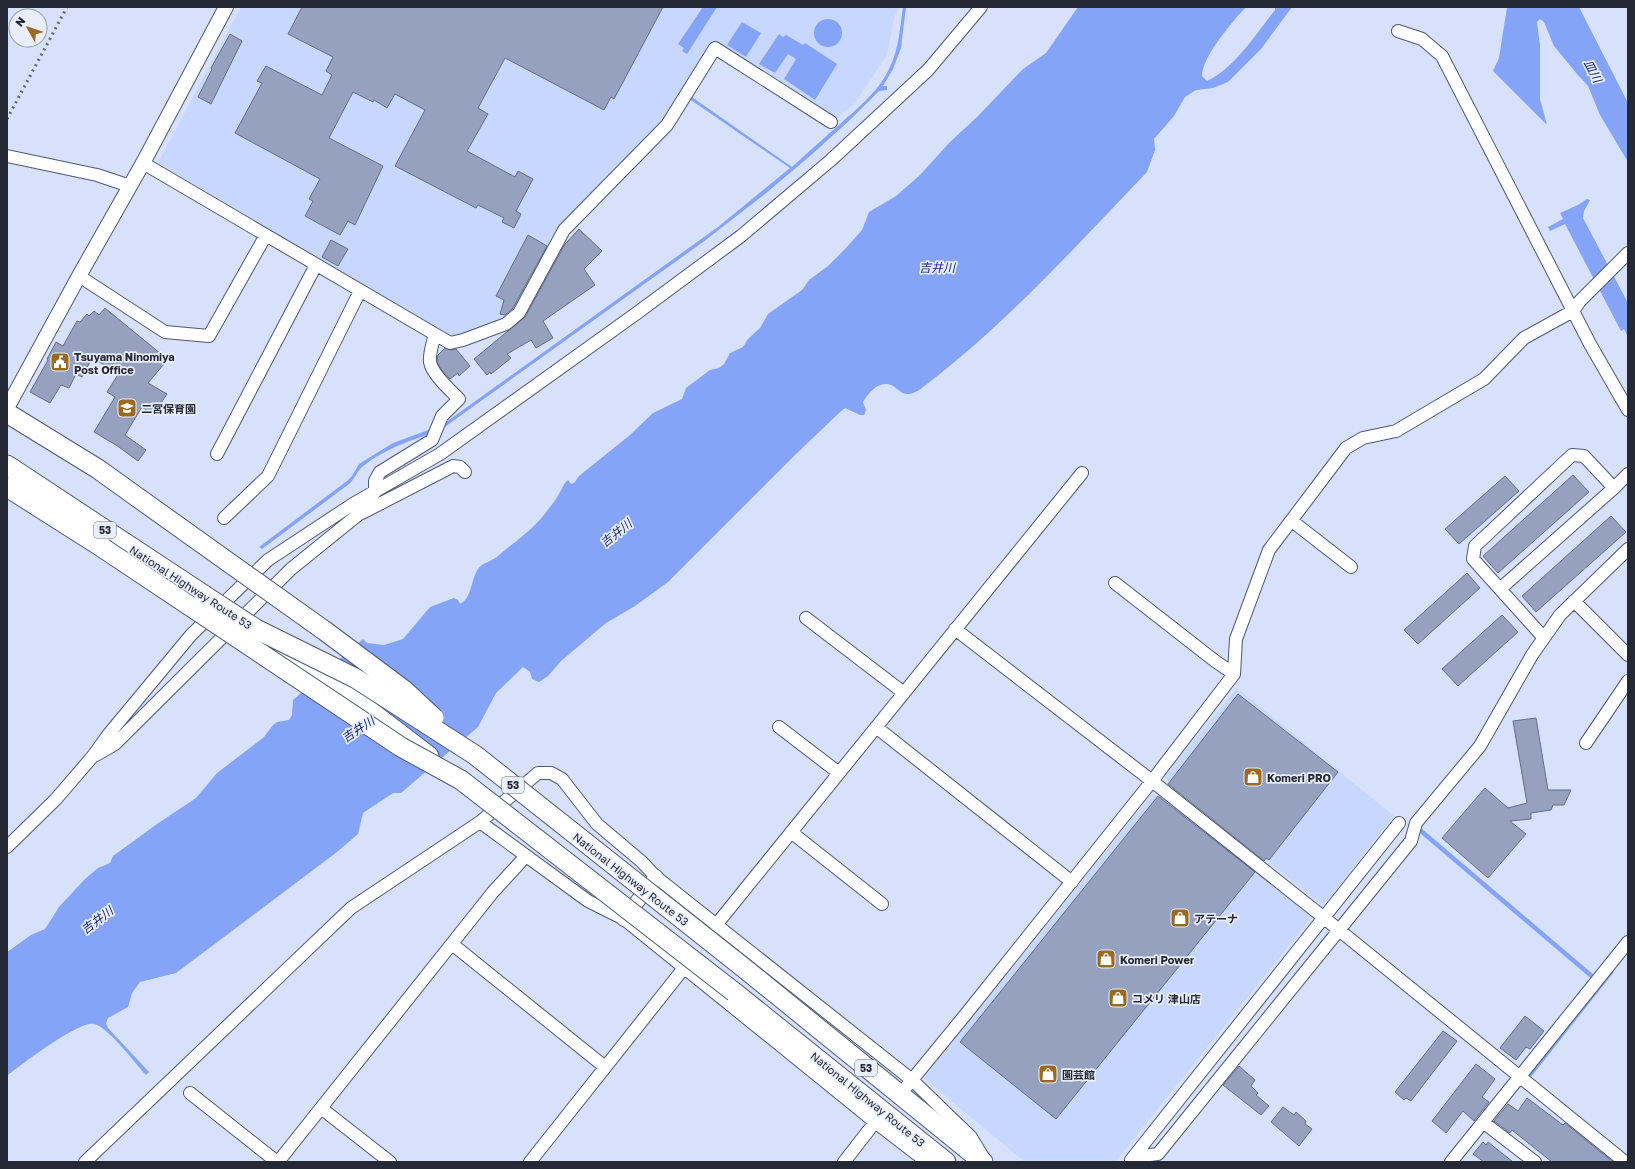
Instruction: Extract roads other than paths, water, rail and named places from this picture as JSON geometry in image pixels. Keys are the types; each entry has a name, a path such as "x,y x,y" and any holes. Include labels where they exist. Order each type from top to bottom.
{"highway":[{"path":"7,413 98,469 325,631 404,690 475,755"},
{"name":"National Highway Route 53","path":"7,464 256,629 357,701 734,992 880,1117 946,1162"},
{"path":"7,486 103,548 401,747 460,780"},
{"name":"National Highway Route 53","path":"256,629 355,678 475,755 778,996 906,1088 983,1162"},
{"path":"778,996 818,1040 877,1089 882,1098 880,1117"},
{"path":"906,1088 896,1109 901,1116 958,1162"}],"street":[{"path":"7,408 143,163 226,7"},
{"path":"7,847 56,799 94,756 108,735 191,635 268,560 353,504 440,454 637,313 741,236 831,160 928,70 982,7"},
{"path":"1398,31 1422,39 1442,56 1577,306 1590,344 1628,410"},
{"path":"143,163 450,343 463,340 506,324 519,313 564,230 667,124 714,48 832,122"},
{"path":"7,156 96,175 130,186"},
{"path":"79,276 165,332 209,336 266,235"},
{"path":"906,1088 1072,882 1234,674 1236,639 1268,550 1292,521 1346,448 1363,438 1396,431 1484,379 1524,338 1577,306 1628,254"},
{"path":"217,454 316,265"},
{"path":"224,518 268,476 360,291"},
{"path":"359,514 375,492 375,481 380,472 432,440 442,416 459,399 433,370 430,362 435,334"},
{"path":"1544,638 1473,559 1475,546 1572,455 1584,456 1614,488"},
{"path":"94,756 115,744 291,569 359,514 453,466 460,467 465,472"},
{"path":"716,925 1082,473"},
{"path":"1500,589 1628,474"},
{"path":"1292,521 1351,567"},
{"path":"1132,1160 1158,1154 1411,841 1416,823 1480,746 1532,655 1560,615 1628,548"},
{"path":"1115,583 1215,662 1234,674"},
{"path":"1574,601 1628,655"},
{"path":"806,618 904,694"},
{"path":"955,629 1152,781 1323,917 1519,1078 1625,1162"},
{"path":"1586,743 1628,681"},
{"path":"779,727 839,773"},
{"path":"876,727 1072,882"},
{"path":"85,1162 351,908 480,822 538,773 551,773 562,779 597,824 642,862 656,877 716,925 906,1088 971,1137 987,1162"},
{"path":"480,822 588,901 624,919 684,968 880,1117 927,1162"},
{"path":"1132,1160 1399,822"},
{"path":"791,832 882,904"},
{"path":"190,1094 277,1162 493,892 526,856"},
{"path":"624,919 656,877"},
{"path":"1451,1162 1628,942"},
{"path":"452,944 605,1067"},
{"path":"530,1162 684,968"},
{"path":"321,1108 390,1162"},
{"path":"844,1162 880,1117"},
{"path":"1483,1122 1535,1162"}],"water":[{"path":"703,7 717,7 687,54 682,51 684,48 678,44"},
{"path":"903,7 906,7 901,48 893,69 883,86 887,86 887,90 879,91 851,119 765,194 703,242 439,431 399,445 371,460 360,469 349,484 262,549 259,547 347,481 352,476 359,464 393,443 442,425 718,227 790,168 688,98 689,95 792,167 862,105 881,83 893,60 899,37"},
{"name":"吉井川","path":"1078,7 1246,7 1233,21 1207,59 1203,68 1202,76 1207,81 1235,60 1275,10 1275,7 1292,7 1261,49 1228,82 1213,88 1196,90 1185,97 1174,116 1154,139 1155,150 1147,172 1014,309 957,360 923,387 912,393 904,394 888,384 879,385 868,394 863,402 866,410 864,415 860,415 845,408 795,455 668,582 635,606 606,623 561,661 548,676 539,682 532,679 530,672 523,667 496,693 478,727 401,793 393,793 363,813 358,834 337,852 176,973 140,982 132,993 128,1007 108,1018 106,1023 108,1028 149,1072 146,1075 114,1038 100,1026 94,1024 86,1025 63,1036 7,1076 7,952 31,935 45,929 59,907 85,879 98,868 110,863 113,856 196,798 217,773 264,737 273,725 277,722 289,720 292,715 293,700 363,639 367,643 384,645 403,639 430,607 454,598 458,600 460,604 464,601 469,593 478,569 482,565 493,560 522,537 544,515 566,481 568,480 571,484 574,483 579,476 630,435 653,413 682,399 686,388 710,370 719,368 724,364 730,353 743,347 748,339 760,328 768,314 802,290 809,280 828,266 846,248 862,230 869,212 896,196 919,176 950,142 977,117 1023,69 1046,53"},
{"name":"皿川","path":"1507,7 1579,7 1628,103 1628,162 1600,115 1588,86 1554,46 1544,22 1540,19 1537,22 1540,45 1540,99 1547,125 1493,71 1499,58"},
{"path":"828,19 838,23 842,33 838,43 828,47 818,43 814,33 818,23"},
{"path":"742,22 761,33 746,57 727,45"},
{"path":"779,34 783,37 786,35 803,45 805,43 837,64 815,100 784,79 796,59 788,54 775,73 759,64"},
{"path":"1587,199 1590,200 1584,211 1583,218 1628,303 1628,337 1624,329 1621,331 1565,224 1550,231 1548,227 1563,219 1560,213"}],"waterway":[{"path":"1421,831 1594,978"},
{"path":"1528,1077 1611,972"}],"railway":[{"path":"7,119 67,7"}],"place":[{"name":"Tsuyama Ninomiya Post Office","path":"60,362"},
{"name":"二宮保育園","path":"127,408"},
{"name":"Komeri PRO","path":"1253,777"},
{"name":"アテーナ","path":"1180,918"},
{"name":"Komeri Power","path":"1106,959"},
{"name":"コメリ 津山店","path":"1118,998"},
{"name":"園芸館","path":"1048,1074"}]}
